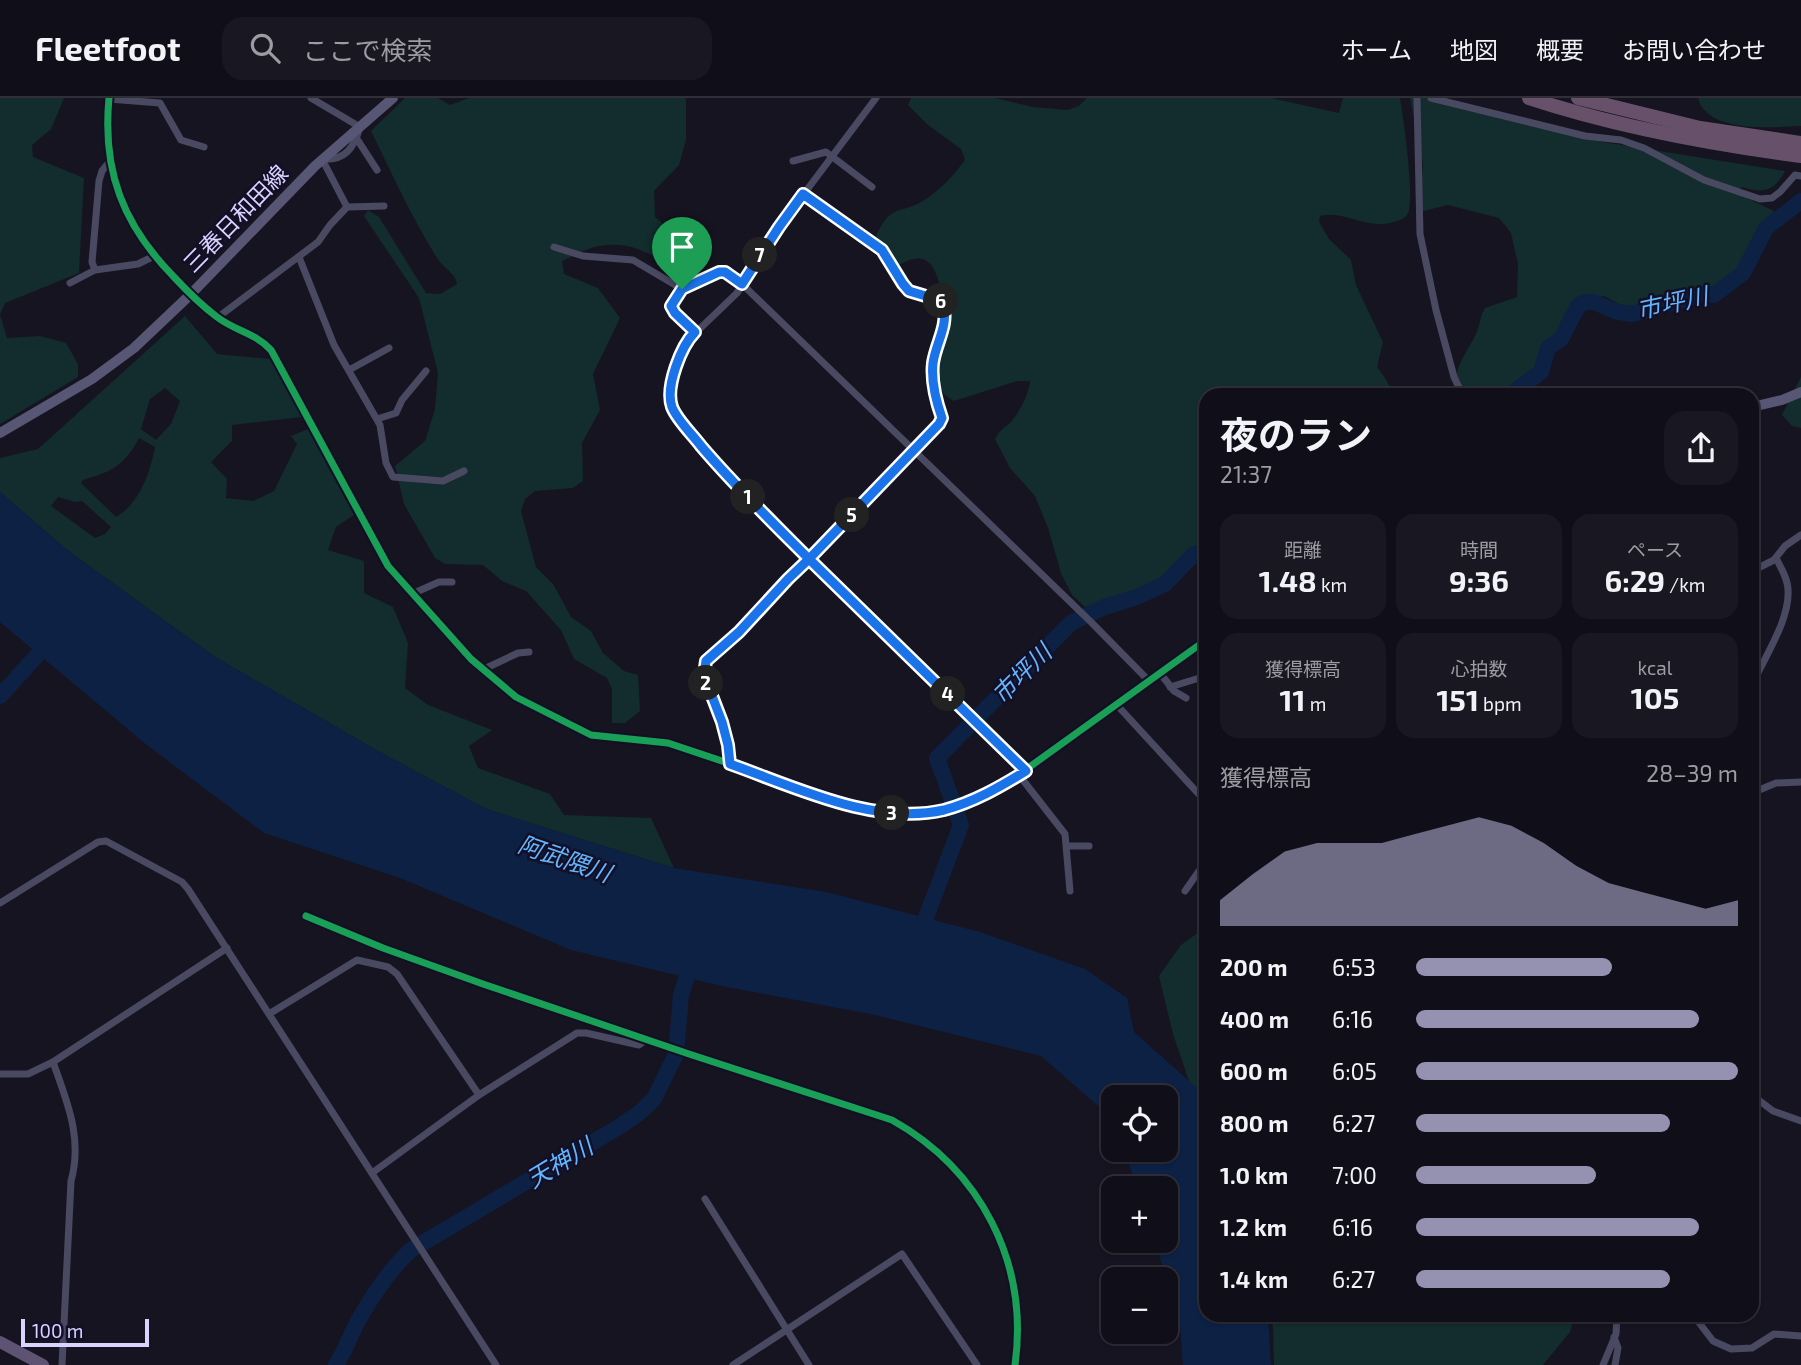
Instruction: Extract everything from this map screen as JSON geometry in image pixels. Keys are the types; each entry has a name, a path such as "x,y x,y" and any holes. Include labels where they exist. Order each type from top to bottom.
{"highway":[{"path":"1530,98 1721,145 1778,147 1801,143"},
{"path":"1577,98 1778,147 1801,156"}],"main road":[{"name":"三春日和田線","path":"0,433 107,369 134,348 191,294 322,159 393,98"},
{"path":"1759,406 1782,401 1801,392"},
{"path":"0,1342 43,1365"}],"street":[{"path":"311,98 360,127 357,139 338,160 322,159"},
{"path":"1417,98 1420,233 1436,310 1459,388"},
{"path":"1431,98 1585,136 1621,140 1644,148 1704,180 1760,198 1772,198 1795,175 1801,176"},
{"path":"204,147 186,144 181,140 160,103 109,99 107,126 110,161 118,194 135,229 154,256 217,317 255,335 271,350 383,558 436,621 482,670 516,697 591,735 668,743 854,807 902,814 941,810 987,794 1023,773 1199,645"},
{"path":"874,99 779,227 728,303 695,332 682,350 671,400 674,410 715,462 1023,773 1065,834 1070,891"},
{"path":"357,139 377,170"},
{"path":"793,161 826,152 872,187"},
{"path":"322,159 347,206"},
{"path":"95,270 92,262 99,181 102,171 110,161"},
{"path":"730,764 722,722 704,675 706,661 739,632 914,452 942,418 936,401 932,372 933,359 945,324 943,304 939,300 909,291 882,250 803,194"},
{"path":"217,317 318,242 347,206 384,206"},
{"path":"554,247 583,256 633,260 682,289"},
{"path":"69,283 95,270 138,264 154,256"},
{"path":"299,257 334,345 380,425 386,463 393,477 443,481 464,471"},
{"path":"695,332 671,306 682,289 719,272 725,272 742,284 1149,681"},
{"path":"349,370 389,348"},
{"path":"377,419 396,413 402,400 426,371"},
{"path":"1759,567 1776,558 1785,546 1801,534"},
{"path":"1759,671 1786,607 1788,587 1776,558"},
{"path":"414,593 439,582 452,582"},
{"path":"482,670 518,653 529,652"},
{"path":"1160,673 1170,687 1186,698"},
{"path":"1170,687 1199,678"},
{"path":"1116,704 1199,794"},
{"path":"1759,790 1776,783 1801,782"},
{"path":"0,903 98,842 106,841 182,882 496,1365"},
{"path":"1066,846 1089,846"},
{"path":"1185,891 1199,871"},
{"path":"306,916 383,948 483,984 891,1120 942,1155 964,1179 984,1208 1008,1258 1014,1282 1015,1365"},
{"path":"0,1074 28,1074 53,1062 227,948"},
{"path":"269,1014 357,960 388,967 397,974 479,1095"},
{"path":"372,1173 479,1095 577,1033 639,1045 647,1039"},
{"path":"53,1062 76,1137 76,1157 71,1181 62,1365"},
{"path":"1759,1100 1773,1111 1801,1121"},
{"path":"705,1199 809,1365"},
{"path":"733,1365 902,1254 977,1365"},
{"path":"1603,1365 1615,1337 1616,1322"},
{"path":"1699,1322 1713,1341 1731,1349 1752,1348 1774,1334 1801,1336"},
{"path":"1615,1337 1618,1348 1615,1365"}],"green space":[{"path":"0,98 64,98 51,129 32,145 33,157 84,178 79,273 5,303 0,315"},
{"path":"405,98 438,98 450,105 469,98 686,98 686,140 679,165 654,191 655,217 702,255 682,274 643,251 622,245 594,247 562,261 564,274 598,288 620,318 593,374 600,410 582,443 583,481 573,488 535,491 525,499 521,511 536,567 553,584 571,617 591,631 603,653 624,671 638,675 640,711 625,723 612,723 612,689 607,678 574,659 561,630 526,591 502,581 483,565 445,564 435,558 404,504 395,466 425,441 435,409 438,373 419,298 364,216 368,210 379,217 426,293 440,294 457,284 454,276 437,258 419,227 371,131"},
{"path":"911,98 995,98 1033,107 1067,110 1079,106 1087,98 1271,98 1339,113 1343,98 1400,98 1410,178 1407,215 1398,221 1384,224 1334,215 1320,216 1319,222 1329,239 1351,260 1356,285 1383,342 1377,367 1390,388 1199,388 1199,561 1165,591 1141,603 1097,618 1072,595 1061,573 1035,496 1010,468 995,439 1020,410 1030,381 1017,381 954,401 946,395 939,385 937,364 949,312 933,267 923,259 909,260 899,265 876,236 892,213 932,195 965,160 961,149 928,125 908,105"},
{"path":"1410,98 1435,98 1584,139 1785,171 1773,187 1756,190 1742,187 1736,193 1774,211 1736,276 1700,295 1681,297 1638,310 1626,308 1604,296 1572,303 1559,332 1543,351 1534,375 1515,388 1456,388 1458,370 1476,334 1485,308 1517,297 1518,264 1511,233 1499,218 1448,205 1419,212 1423,165"},
{"path":"1698,98 1801,98 1801,126 1758,127 1727,123 1704,110"},
{"path":"0,315 7,338 40,336 66,343 78,364 78,377 0,424"},
{"path":"185,316 217,354 270,359 302,417 232,425 232,441 211,462 227,479 226,498 254,501 274,491 297,444 291,436 308,429 354,515 336,527 328,550 364,561 364,593 393,607 408,643 405,688 428,705 492,730 469,746 478,768 550,794 564,815 651,818 674,868 486,809 376,750 215,657 67,550 0,492 0,458 38,449","holes":["165,388 180,401 171,424 156,440 141,429 150,399","139,438 155,447 138,496 116,517 81,483 117,466","58,497 75,502 82,501 111,527 105,534 95,538 51,506"]},
{"path":"1801,377 1801,428 1792,426 1782,415"},
{"path":"1199,932 1199,1110 1173,1034 1159,976 1181,945"},
{"path":"1272,1322 1573,1322 1570,1332 1543,1365 1274,1365"}],"water":[{"name":"阿武隈川","path":"0,492 67,550 215,657 376,750 486,809 674,868 826,892 980,932 1085,969 1127,998 1134,1032 1199,1090 1199,1322 1268,1322 1271,1365 1183,1365 1178,1310 1178,1267 1163,1267 1158,1253 1178,1253 1178,1176 1133,1176 1128,1162 1178,1162 1178,1085 1101,1085 1101,1108 1041,1056 875,1015 722,986 571,950 400,878 264,833 148,746 0,622"}],"waterway":[{"name":"市坪川","path":"1519,388 1541,372 1548,348 1561,339 1578,306 1585,302 1594,302 1617,312 1632,314 1703,294 1714,295 1743,273 1766,228 1801,201"},
{"name":"市坪川","path":"919,936 961,825 937,758 1071,623 1104,607 1137,597 1165,584 1193,555 1199,553"},
{"path":"0,696 52,639"},
{"name":"天神川","path":"336,1365 375,1293 411,1250 617,1128 654,1099 676,1054 681,995 693,958"}],"cycle path":[{"path":"109,98 109,149 113,173 129,217 156,257 205,308 224,322 258,339 271,350 388,566 471,659 516,697 591,735 668,743 866,809 902,814 941,810 1003,786 1199,645"},
{"path":"306,916 383,948 483,984 892,1120 923,1141 951,1165 974,1193 992,1223 1006,1256 1014,1291 1017,1327 1015,1365"}],"route":[{"path":"682,289 671,306 695,332 682,350 675,373 671,393 674,410 715,462 809,559 739,632 706,661 706,685 722,722 730,764 854,807 902,814 957,806 1003,786 1026,771 809,559 939,424 942,418 936,401 932,372 933,359 945,324 943,304 939,300 909,291 882,250 803,194 742,284 725,272 719,272 682,289"}]}
